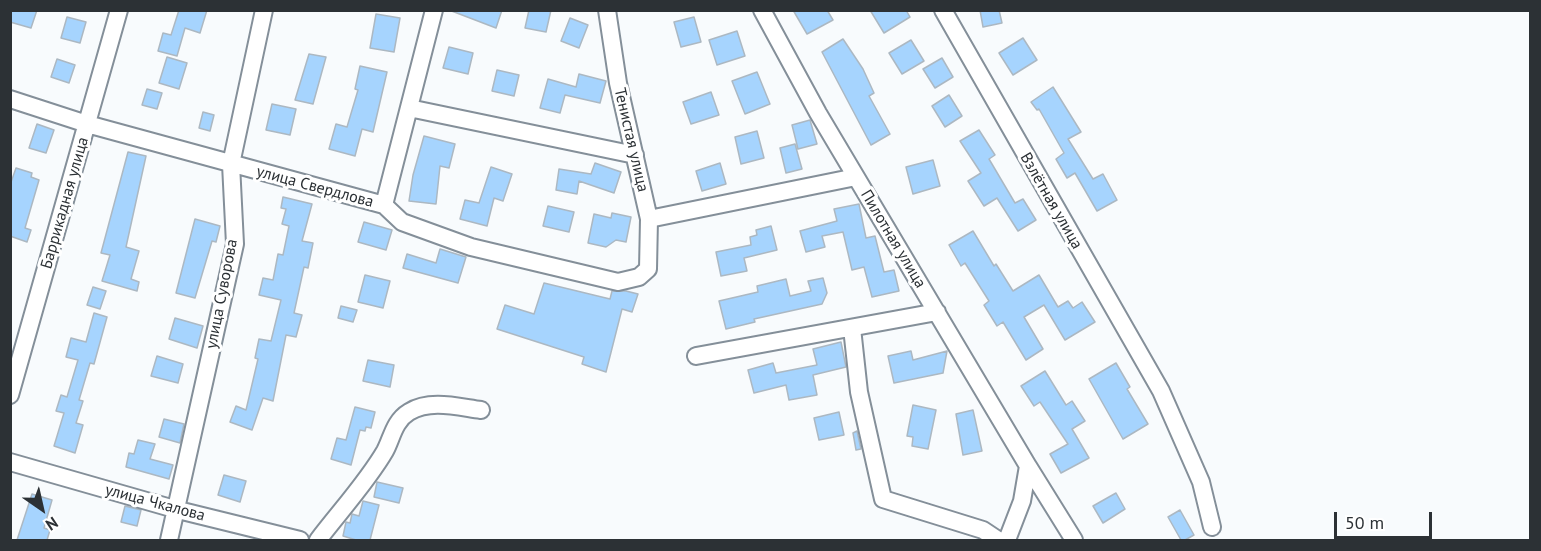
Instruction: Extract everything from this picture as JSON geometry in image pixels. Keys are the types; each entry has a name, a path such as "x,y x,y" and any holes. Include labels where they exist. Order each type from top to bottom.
{"street":[{"name":"Баррикадная улица","path":"10,395 119,10"},
{"name":"улица Суворова","path":"169,540 235,244 231,164 264,10"},
{"path":"384,205 434,10"},
{"name":"Тенистая улица","path":"608,10 618,83 650,219 648,269"},
{"name":"Пилотная улица","path":"762,10 856,177 1074,540"},
{"name":"Взлётная улица","path":"943,10 1161,391 1202,482 1212,527"},
{"name":"улица Свердлова","path":"10,99 87,124 384,205 402,222 494,252 618,282 639,277 648,269"},
{"path":"409,108 634,154"},
{"path":"650,219 856,177"},
{"path":"696,356 937,312"},
{"path":"852,328 859,392 883,499 983,530 998,540"},
{"path":"318,540 384,451 397,423 408,412 423,406 438,405 481,410"},
{"name":"улица Чкалова","path":"10,462 177,510 300,540"},
{"path":"1007,540 1022,501 1028,466"}],"building":[{"path":"10,10 37,10 31,28 10,22"},
{"path":"179,10 207,10 200,33 185,28 177,56 158,51 163,33 171,35"},
{"path":"449,10 502,10 496,28"},
{"path":"529,10 551,10 546,32 525,28"},
{"path":"793,10 827,10 833,20 807,34"},
{"path":"870,10 906,10 910,17 884,33"},
{"path":"980,10 999,10 1002,23 983,27"},
{"path":"376,14 400,18 394,52 370,48"},
{"path":"67,17 86,22 80,43 61,38"},
{"path":"694,17 701,42 681,47 674,22"},
{"path":"570,18 588,25 579,48 561,41"},
{"path":"737,31 745,56 717,65 709,40"},
{"path":"1023,38 1037,60 1013,75 999,53"},
{"path":"843,39 863,69 874,93 869,96 890,134 871,145 822,52"},
{"path":"911,40 924,61 902,74 889,53"},
{"path":"449,47 473,53 468,74 443,68"},
{"path":"309,54 326,57 313,104 295,100"},
{"path":"167,57 187,63 179,89 159,83"},
{"path":"942,58 953,77 935,88 923,69"},
{"path":"57,59 75,65 69,83 51,77"},
{"path":"360,66 387,72 373,132 362,129 355,156 329,149 336,124 347,127 358,90 355,89"},
{"path":"497,70 519,75 514,96 492,91"},
{"path":"757,72 770,104 745,114 732,81"},
{"path":"579,74 606,81 600,103 565,95 560,113 540,108 548,79 576,87"},
{"path":"1053,87 1081,132 1068,139 1093,179 1103,174 1117,200 1097,211 1075,173 1067,178 1056,159 1064,153 1039,109 1037,110 1031,102"},
{"path":"147,89 162,93 157,109 142,105"},
{"path":"711,92 719,115 691,124 683,102"},
{"path":"949,95 962,116 945,127 932,106"},
{"path":"272,104 296,109 290,135 266,130"},
{"path":"203,112 214,115 210,131 199,128"},
{"path":"810,120 817,144 798,149 792,125"},
{"path":"37,124 54,130 46,153 29,148"},
{"path":"979,130 995,155 989,159 1015,203 1023,199 1036,220 1018,231 997,198 984,206 968,181 981,173 960,141"},
{"path":"757,131 764,158 741,164 735,137"},
{"path":"424,136 455,144 449,168 440,166 436,204 409,201 413,175"},
{"path":"795,144 802,169 786,173 780,148"},
{"path":"128,152 146,156 126,247 139,251 131,279 139,282 137,291 102,281 110,255 101,253"},
{"path":"933,160 940,186 913,194 906,167"},
{"path":"595,163 621,172 614,193 579,181 577,194 556,190 559,169 591,174"},
{"path":"720,163 726,184 702,191 696,171"},
{"path":"491,167 512,174 503,201 494,198 487,226 460,219 465,200 479,203"},
{"path":"16,168 32,173 31,177 39,180 25,228 31,230 27,242 10,236 10,185"},
{"path":"283,197 312,204 302,241 313,243 308,268 304,267 294,313 302,315 296,337 286,335 273,401 263,398 252,430 230,422 236,406 246,410 258,359 255,358 259,339 271,341 281,300 259,295 263,278 273,280 278,254 283,255 289,226 282,224 286,209 281,208"},
{"path":"859,204 866,238 875,236 884,272 894,270 899,291 872,297 864,267 852,270 843,232 822,236 825,247 806,252 800,231 837,221 834,209"},
{"path":"548,206 574,212 569,232 543,226"},
{"path":"612,213 631,217 626,242 616,240 606,247 588,243 594,214 611,218"},
{"path":"195,219 220,226 216,242 212,241 195,298 176,293"},
{"path":"364,222 392,230 386,250 358,242"},
{"path":"771,226 777,250 744,258 747,271 721,276 716,252 751,245 750,237 757,235 756,230"},
{"path":"973,231 994,266 996,264 1013,291 1039,275 1058,307 1068,301 1073,308 1082,302 1095,322 1065,340 1044,305 1024,317 1043,349 1026,360 1003,322 997,326 984,305 989,301 965,263 961,266 949,245"},
{"path":"440,249 466,257 458,283 403,268 407,254 436,263"},
{"path":"365,275 390,281 383,308 358,302"},
{"path":"823,278 827,293 822,304 754,319 755,322 726,329 719,301 758,292 757,286 786,279 790,296 811,291 808,281"},
{"path":"544,283 610,299 612,291 638,294 632,312 622,309 606,372 582,364 584,357 497,329 505,305 534,314"},
{"path":"93,287 106,291 100,309 87,305"},
{"path":"341,306 357,310 353,322 338,318"},
{"path":"94,313 107,317 94,364 90,363 79,400 83,401 76,423 83,425 75,453 54,446 64,413 56,411 61,395 67,397 78,360 66,357 71,338 86,342"},
{"path":"175,318 203,326 197,348 169,339"},
{"path":"841,342 846,367 813,375 817,395 789,400 786,385 754,393 748,370 773,363 776,373 817,365 813,349"},
{"path":"911,351 913,360 947,351 943,373 894,383 888,356"},
{"path":"157,356 183,364 178,383 151,376"},
{"path":"368,360 394,365 390,387 363,381"},
{"path":"1116,363 1130,387 1127,389 1148,424 1123,439 1089,379"},
{"path":"1045,371 1066,405 1072,401 1085,421 1072,429 1089,458 1061,473 1050,454 1068,444 1040,402 1034,406 1021,386"},
{"path":"913,405 936,410 928,449 912,446 913,437 907,436"},
{"path":"355,407 375,412 371,428 366,427 365,431 360,430 351,465 331,459 337,438 346,440"},
{"path":"973,410 982,451 963,455 956,414"},
{"path":"839,412 844,435 819,440 814,418"},
{"path":"164,419 184,424 180,443 159,437"},
{"path":"857,431 861,449 856,450 853,433"},
{"path":"138,440 155,444 150,459 173,465 169,479 126,467 129,453 134,454"},
{"path":"224,475 246,481 240,502 218,495"},
{"path":"377,482 403,488 399,503 374,497"},
{"path":"1116,493 1125,509 1103,523 1093,506"},
{"path":"32,494 52,500 44,528 50,530 47,540 17,540"},
{"path":"363,501 379,505 370,540 356,540 343,536 346,522 350,523 352,514 359,516"},
{"path":"125,506 141,510 137,526 121,522"},
{"path":"1180,510 1194,535 1185,540 1181,540 1168,517"}]}
